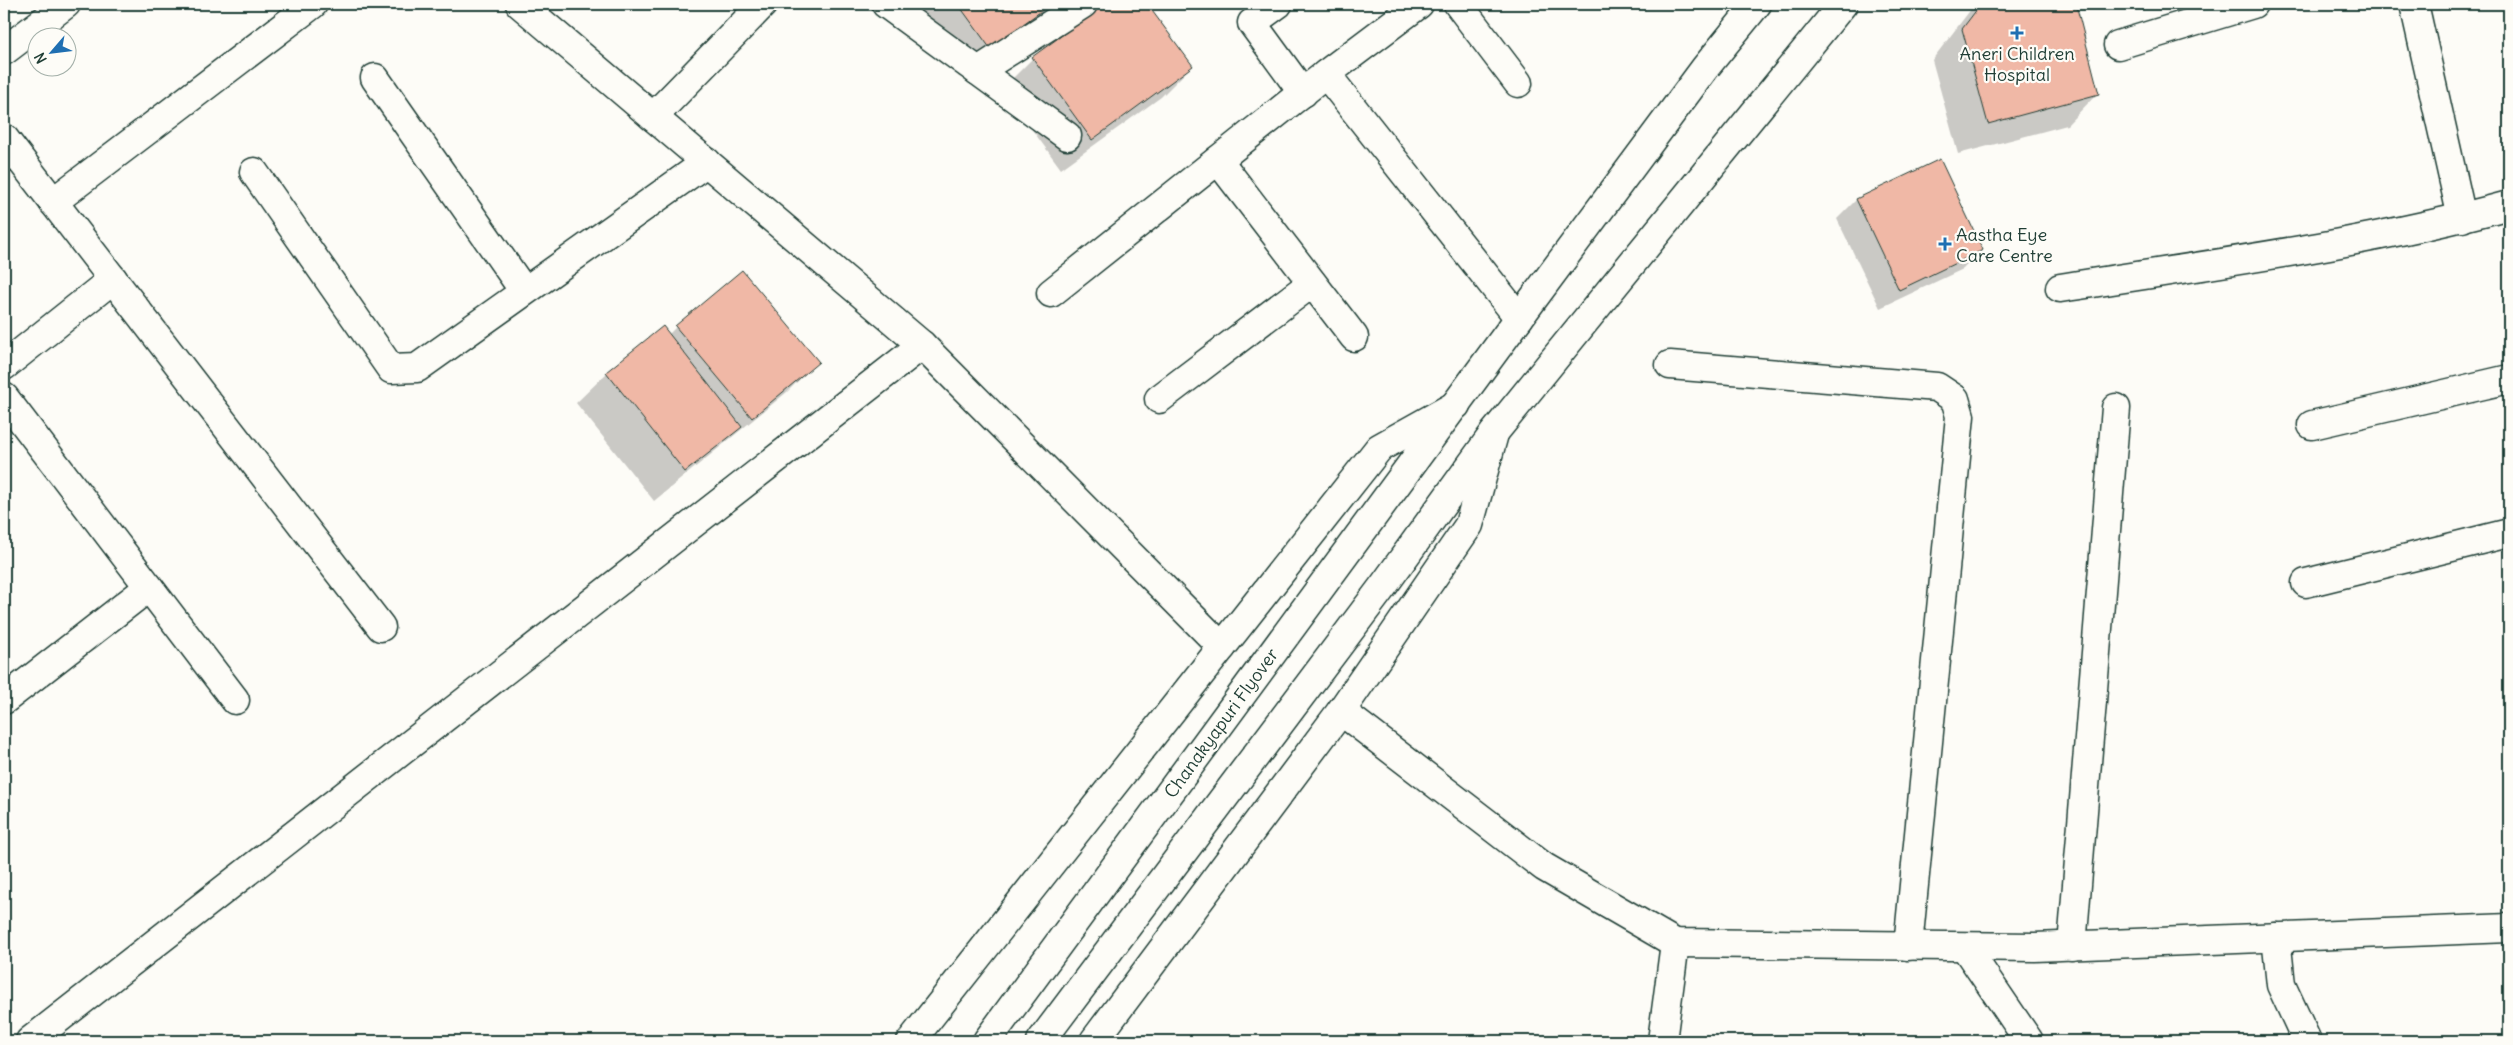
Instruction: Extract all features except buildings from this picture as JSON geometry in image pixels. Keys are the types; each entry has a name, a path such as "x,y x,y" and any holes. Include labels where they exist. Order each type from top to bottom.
{"street":[{"path":"4,51 66,4"},
{"path":"53,202 313,4"},
{"path":"520,4 922,345 1222,647"},
{"path":"654,117 763,4"},
{"path":"886,4 1067,136"},
{"path":"978,71 1083,4"},
{"path":"1278,4 1252,23 1302,93"},
{"path":"1051,293 1326,74 1419,4"},
{"path":"1458,4 1518,83"},
{"name":"Chanakyapuri Flyover","path":"987,1041 1519,318 1705,68 1756,4"},
{"path":"1041,1041 1384,585 1494,433 1843,4"},
{"path":"2118,45 2253,4"},
{"path":"2414,4 2462,218"},
{"path":"1326,74 1519,318"},
{"path":"375,78 524,291"},
{"path":"4,138 381,627"},
{"path":"1218,160 1354,337"},
{"path":"254,172 391,369 417,368 707,162"},
{"path":"2060,288 2272,254 2462,218 2509,205"},
{"path":"4,366 113,279"},
{"path":"1159,399 1312,283"},
{"path":"30,1041 922,345"},
{"path":"1670,365 1937,387 1955,399 1960,416 1908,946"},
{"path":"2312,425 2509,379"},
{"path":"4,397 235,700"},
{"path":"911,1041 1379,448 1456,405"},
{"path":"2072,946 2116,408"},
{"path":"1094,1041 1341,711 1469,525 1494,433"},
{"path":"2306,583 2509,534"},
{"path":"4,700 149,586"},
{"path":"1341,711 1544,867 1675,944 1965,947 2072,946 2509,928"},
{"path":"2276,937 2281,984 2306,1041"},
{"path":"1662,1041 1675,944"},
{"path":"1965,947 2029,1041"}],"place":[{"name":"Aneri Children Hospital","path":"2017,33"},
{"name":"Aastha Eye Care Centre","path":"1945,244"}]}
